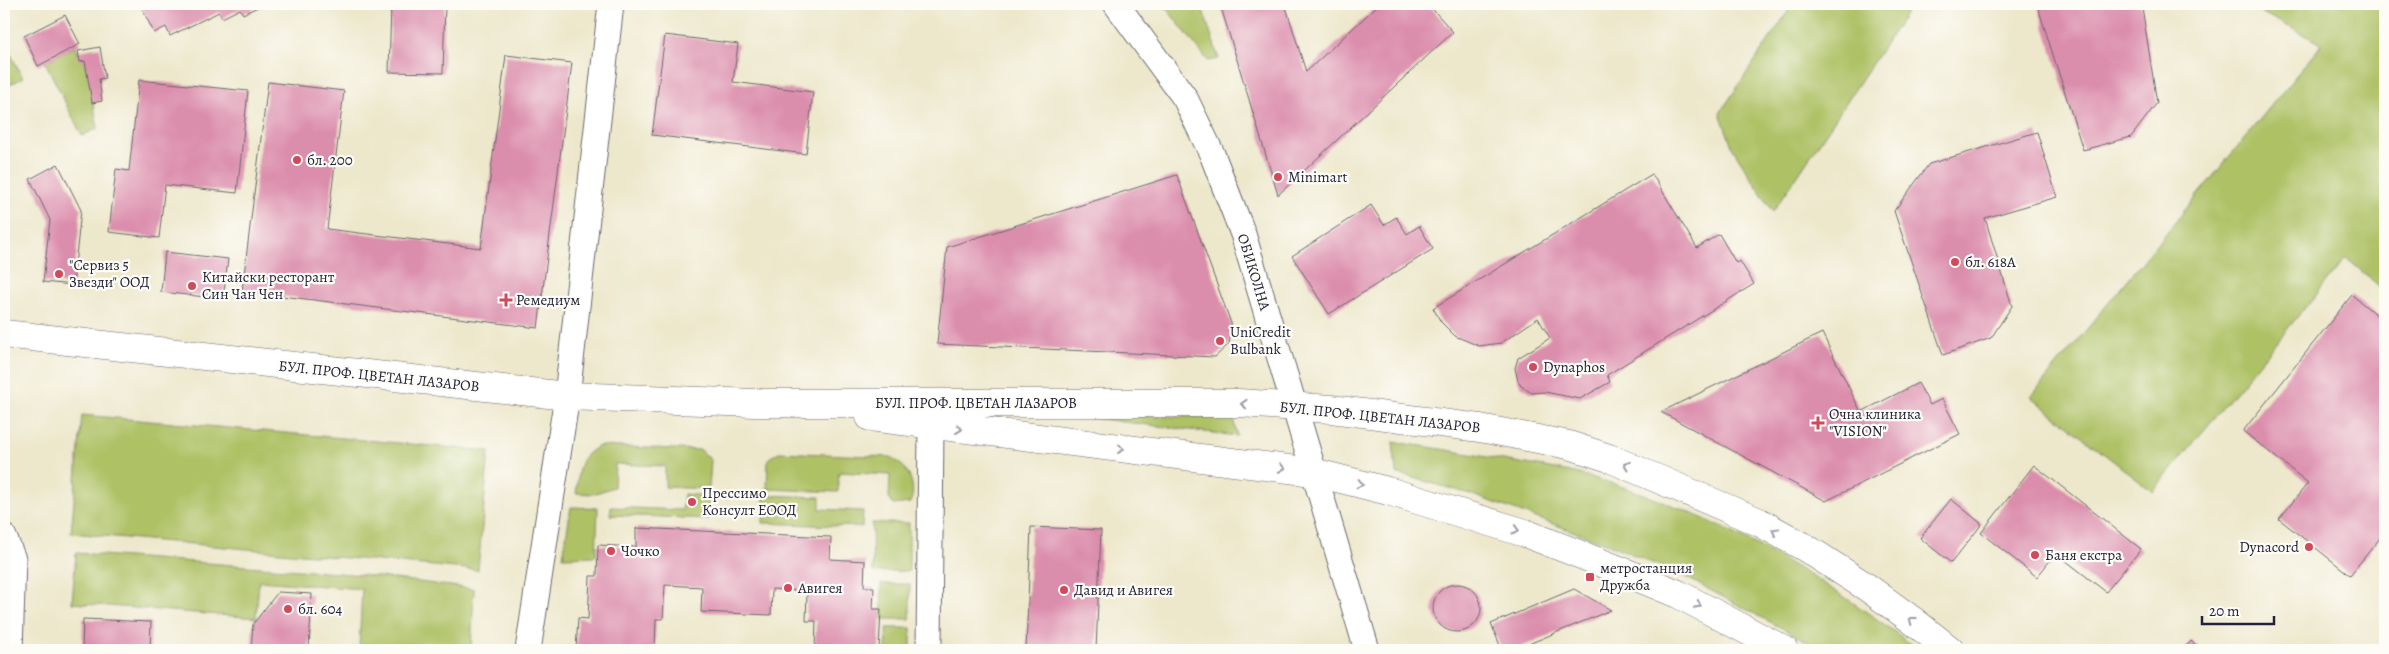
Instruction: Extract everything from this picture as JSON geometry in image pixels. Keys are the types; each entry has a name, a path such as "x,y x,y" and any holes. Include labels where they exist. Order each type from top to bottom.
{"main road":[{"name":"БУЛ. ПРОФ. ЦВЕТАН ЛАЗАРОВ","path":"4,334 567,396 755,403 1238,403 1293,406 1480,428 1569,445 1609,458 1759,522 1806,548 1898,609 1950,650"},
{"name":"БУЛ. ПРОФ. ЦВЕТАН ЛАЗАРОВ","path":"755,403 1313,472 1388,491 1525,533 1678,594 1784,650"}],"street":[{"path":"528,650 567,396 611,4"},
{"name":"ОБИКОЛНА","path":"1116,4 1185,98 1212,154 1243,234 1367,650"},
{"path":"930,650 932,425"},
{"path":"4,537 13,559 10,650"}],"green space":[{"path":"1163,4 1201,4 1219,59 1208,61"},
{"path":"1793,4 1912,4 1773,212 1733,149 1720,113"},
{"path":"2245,4 2385,4 2385,291 2346,258 2153,492 2031,397 2322,44"},
{"path":"76,46 80,61 85,61 98,128 82,136 45,62"},
{"path":"8,49 23,78 4,87 4,52"},
{"path":"82,415 489,451 478,570 71,533"},
{"path":"1077,416 1233,417 1237,436"},
{"path":"1393,442 1552,468 1594,478 1638,492 1681,509 1723,528 1805,572 1919,650 1823,650 1687,578 1611,545 1470,494 1396,473"},
{"path":"599,446 701,450 711,460 709,489 665,487 665,466 615,464 614,487 593,494 576,493 582,460"},
{"path":"779,452 890,457 906,470 909,476 913,489 910,503 893,505 889,498 890,475 839,472 838,492 767,489 768,459"},
{"path":"684,494 710,496 709,519 610,515 611,507 682,510"},
{"path":"764,495 820,497 820,509 863,511 862,527 763,523"},
{"path":"571,507 598,508 596,556 563,557"},
{"path":"872,523 909,523 909,571 873,572"},
{"path":"76,553 364,575 474,589 471,650 359,650 362,589 259,581 256,618 72,603"},
{"path":"881,584 910,584 910,619 882,619"},
{"path":"887,628 911,628 911,650 886,650"}],"building":[{"path":"140,4 264,4 243,14 240,9 222,18 219,12 170,36 166,27 154,33"},
{"path":"391,4 445,4 443,73 389,72"},
{"path":"1220,4 1285,4 1306,72 1379,4 1428,4 1453,32 1278,195"},
{"path":"2037,4 2137,4 2142,7 2157,103 2131,137 2083,150"},
{"path":"65,15 80,44 38,66 24,36"},
{"path":"665,35 738,44 733,82 813,92 806,154 652,135"},
{"path":"100,47 105,78 99,79 102,101 92,103 85,61 80,62 78,51"},
{"name":"бл. 200","path":"506,55 572,63 538,328 242,291 268,82 344,91 327,229 481,248"},
{"path":"139,80 248,91 237,193 165,185 159,238 109,232 116,169 129,171"},
{"name":"бл. 618А","path":"2037,132 2057,197 1985,218 2012,306 1991,338 1943,355 1894,211 1929,164"},
{"path":"58,164 81,210 73,285 43,282 50,220 30,179"},
{"path":"1652,174 1697,248 1719,234 1736,263 1740,261 1754,284 1607,375 1610,382 1580,399 1545,392 1532,393 1521,386 1518,381 1515,368 1518,358 1550,338 1538,318 1501,343 1479,346 1455,336 1441,322 1433,308"},
{"path":"1177,175 1232,326 1229,344 1215,357 937,344 947,247"},
{"path":"1371,205 1384,225 1396,217 1407,234 1419,226 1433,249 1329,314 1292,256"},
{"path":"165,252 228,259 223,299 161,292"},
{"path":"2352,295 2385,322 2385,532 2350,575 2279,519 2308,483 2243,431"},
{"name":"Очна клиника \"VISION\"","path":"1822,333 1861,412 1918,383 1930,405 1942,399 1960,434 1826,501 1661,412"},
{"path":"2034,465 2141,549 2106,592 2056,553 2037,577 1981,533"},
{"path":"1951,499 1982,524 1951,563 1920,538"},
{"name":"Давид и Авигея","path":"1031,527 1101,530 1096,650 1026,650"},
{"name":"Авигея","path":"636,528 831,537 830,559 865,561 864,587 874,587 873,609 881,609 879,650 815,650 816,621 806,621 807,591 772,589 771,615 701,612 702,587 665,585 663,619 656,619 655,650 576,650 578,618 588,619 590,576 597,576 598,545 636,547"},
{"path":"1452,584 1462,584 1474,591 1481,603 1481,613 1474,625 1462,632 1452,632 1444,628 1437,621 1433,613 1433,603 1437,595 1444,588"},
{"path":"1574,589 1611,610 1514,650 1502,650 1491,624"},
{"name":"бл. 604","path":"278,592 312,594 309,650 251,650 253,624"},
{"path":"83,619 151,622 150,648 163,650 82,650"},
{"path":"2191,641 2202,650 2183,650"}],"place":[{"name":"бл. 200","path":"297,160"},
{"name":"Minimart","path":"1278,177"},
{"name":"бл. 618А","path":"1955,262"},
{"name":"\"Сервиз 5 Звезди\" ООД","path":"59,274"},
{"name":"Китайски ресторант Син Чан Чен","path":"192,286"},
{"name":"Ремедиум","path":"506,300"},
{"name":"UniCredit Bulbank","path":"1220,341"},
{"name":"Dynaphos","path":"1533,367"},
{"name":"Очна клиника \"VISION\"","path":"1818,423"},
{"name":"Прессимо Консулт ЕООД","path":"692,502"},
{"name":"Dynacord","path":"2309,547"},
{"name":"Чочко","path":"611,551"},
{"name":"Баня екстра","path":"2035,555"},
{"name":"метростанция Дружба","path":"1590,577"},
{"name":"Авигея","path":"788,588"},
{"name":"Давид и Авигея","path":"1064,590"},
{"name":"бл. 604","path":"288,609"}]}
